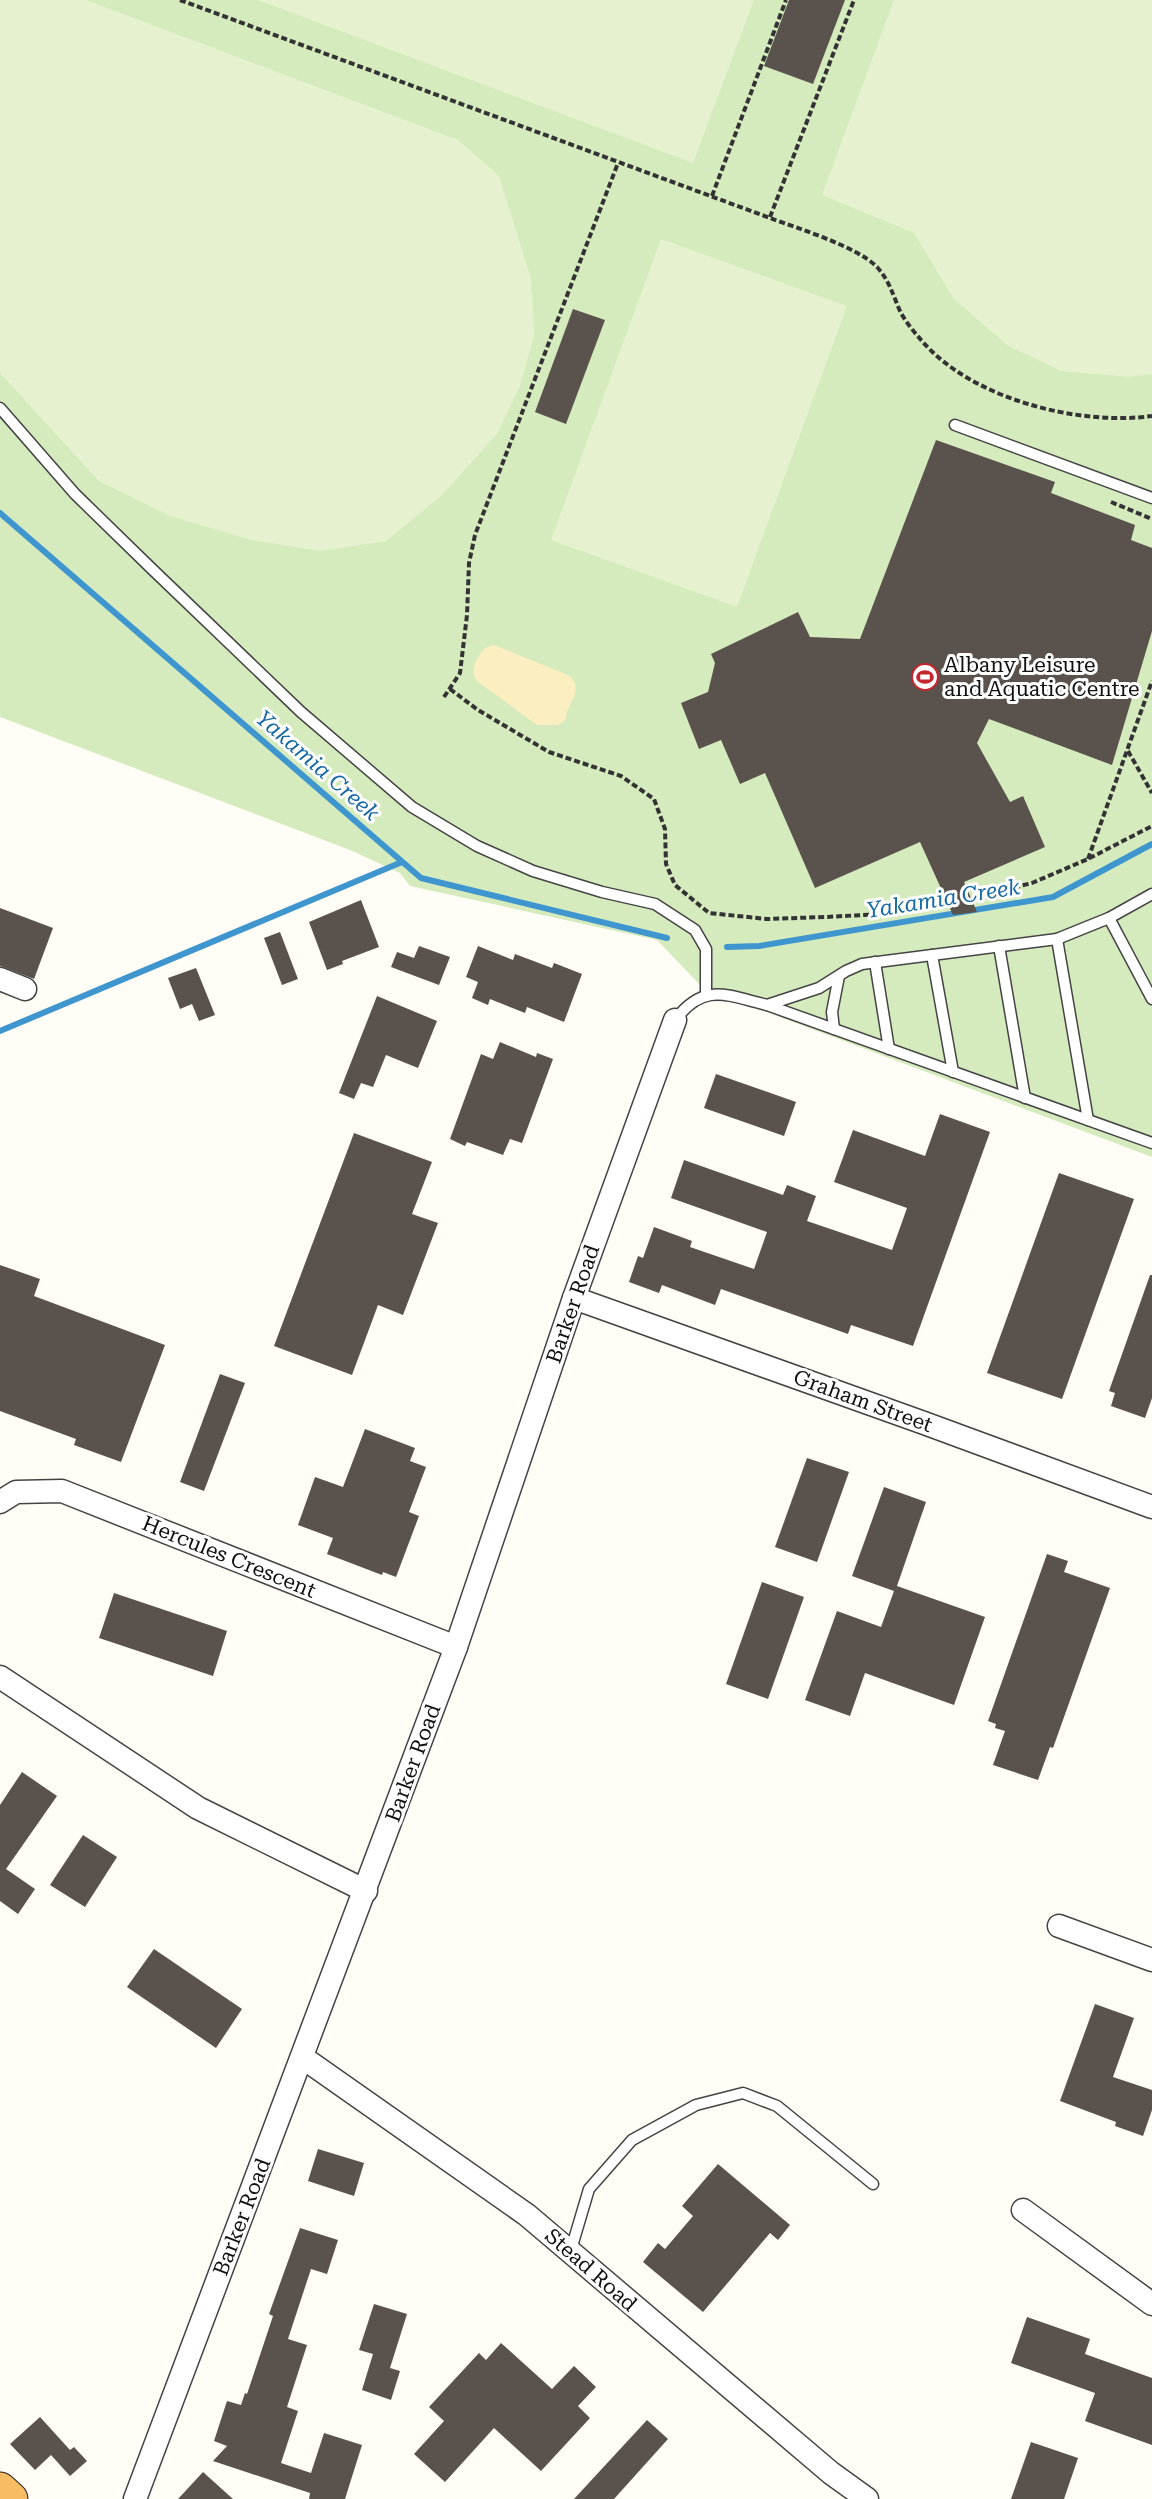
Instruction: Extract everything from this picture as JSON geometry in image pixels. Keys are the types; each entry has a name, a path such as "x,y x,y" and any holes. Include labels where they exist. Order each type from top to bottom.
{"highway":[{"path":"0,2489 11,2499"}],"street":[{"path":"0,979 25,989"},
{"name":"Barker Road","path":"135,2499 366,1891 456,1647 574,1298 675,1020"},
{"name":"Graham Street","path":"574,1298 1152,1508"},
{"name":"Hercules Crescent","path":"0,1502 16,1492 62,1491 456,1647"},
{"path":"0,1677 198,1808 366,1891"},
{"path":"1059,1926 1152,1960"},
{"name":"Stead Road","path":"302,2057 527,2215 831,2473 867,2499"},
{"path":"1023,2210 1152,2304"}],"lane":[{"path":"0,408 75,494 153,570 301,712 412,807 477,846 533,871 602,892 655,904 695,930 706,950 706,994"},
{"path":"956,425 1152,498"},
{"path":"767,1005 819,988 862,964 1057,939 1109,918 1152,894"},
{"path":"1109,918 1152,999"},
{"path":"1057,939 1088,1120"},
{"path":"999,946 1025,1098"},
{"path":"932,955 954,1072"},
{"path":"875,962 889,1049"},
{"path":"834,1029 832,1012 839,976"},
{"path":"675,1020 687,1005 706,994 735,997 767,1005 1152,1143"},
{"path":"569,2253 590,2189 632,2140 696,2105 743,2093 777,2106 873,2184"}],"path":[{"path":"180,0 712,196 860,255 876,267 888,281 901,313 922,341 951,368 1031,406 1088,417 1152,416"},
{"path":"712,196 786,0"},
{"path":"770,218 854,0"},
{"path":"444,697 460,673 467,615 469,563 475,535 618,163"},
{"path":"1088,859 1152,681"},
{"path":"450,688 478,710 549,752 621,776 654,799 665,829 666,864 675,885 709,913 767,919 825,917 882,914 895,906 930,901 950,903"},
{"path":"1127,750 1152,793"},
{"path":"979,896 1032,883 1088,859 1152,826"}],"green space":[{"path":"0,0 1152,0 1152,1157 703,988 657,940 410,886 400,873 350,850 0,717"},
{"path":"0,0 86,0 458,140 499,176 531,279 534,336 520,386 497,434 442,495 386,541 320,551 251,540 170,516 99,481 0,373"},
{"path":"258,0 754,0 693,163"},
{"path":"894,0 1152,0 1152,374 1129,377 1061,371 1007,345 954,299 914,233 822,195"},
{"path":"661,239 847,306 737,607 551,540"}],"sand":[{"path":"494,645 570,676 576,687 565,720 558,725 537,725 478,682 474,673 477,660 485,648"}],"building":[{"path":"789,0 845,0 813,84 764,66"},
{"path":"573,309 605,320 566,424 535,412"},
{"name":"Albany Leisure and Aquatic Centre","path":"936,440 1055,482 1051,493 1135,525 1131,540 1152,548 1152,631 1112,765 989,719 977,743 1010,802 1023,796 1045,847 964,882 977,912 953,915 920,842 815,888 765,773 740,784 721,740 699,749 681,703 708,692 715,663 711,654 798,612 810,637 860,639"},
{"path":"361,900 379,947 342,961 343,964 327,970 309,922"},
{"path":"0,908 53,928 34,979 0,966"},
{"path":"280,932 298,979 282,985 264,938"},
{"path":"419,946 450,957 439,985 391,967 397,952 414,958"},
{"path":"478,946 513,960 515,954 552,968 554,963 582,974 564,1022 527,1007 525,1013 490,999 488,1005 472,998 478,982 466,977"},
{"path":"196,968 215,1015 199,1021 192,1004 180,1009 168,978"},
{"path":"377,996 437,1021 418,1068 386,1055 373,1087 361,1083 354,1099 339,1093"},
{"path":"500,1042 536,1057 537,1053 553,1059 522,1143 510,1139 503,1155 467,1142 465,1146 450,1139 481,1054 493,1059"},
{"path":"716,1074 796,1102 784,1136 704,1108"},
{"path":"940,1114 990,1132 913,1346 851,1325 848,1334 721,1289 715,1305 662,1285 659,1293 629,1282 638,1256 643,1258 654,1227 692,1241 690,1247 754,1269 767,1232 671,1198 684,1160 783,1195 787,1185 816,1196 807,1221 892,1250 907,1208 834,1182 853,1130 925,1156"},
{"path":"354,1133 432,1162 412,1214 438,1223 403,1315 378,1305 352,1375 274,1346"},
{"path":"1059,1173 1134,1199 1062,1399 987,1373"},
{"path":"0,1265 40,1279 34,1296 165,1345 121,1462 74,1445 76,1439 0,1411"},
{"path":"1150,1275 1152,1275 1152,1398 1145,1418 1111,1406 1115,1393 1109,1391"},
{"path":"220,1374 245,1383 204,1491 180,1482"},
{"path":"365,1429 415,1448 410,1461 426,1467 409,1512 419,1516 396,1577 383,1572 382,1575 327,1554 333,1538 298,1525 315,1477 343,1487"},
{"path":"807,1458 849,1472 817,1562 775,1547"},
{"path":"884,1487 926,1502 897,1586 985,1617 954,1705 865,1673 850,1716 805,1700 837,1611 881,1627 894,1591 852,1576"},
{"path":"1047,1554 1068,1561 1064,1572 1110,1588 1053,1748 1050,1747 1038,1780 993,1765 1005,1731 995,1728 996,1724 988,1721"},
{"path":"762,1582 804,1597 768,1699 726,1684"},
{"path":"114,1593 227,1631 213,1676 99,1638"},
{"path":"22,1772 57,1796 6,1869 35,1889 18,1914 0,1901 0,1805"},
{"path":"83,1835 117,1857 85,1907 50,1885"},
{"path":"154,1949 242,2009 216,2048 127,1987"},
{"path":"1095,2004 1134,2018 1113,2077 1152,2090 1152,2110 1143,2136 1115,2126 1116,2122 1060,2101"},
{"path":"318,2149 364,2163 354,2196 308,2181"},
{"path":"718,2164 790,2225 778,2240 770,2233 703,2312 643,2262 658,2243 665,2249 693,2216 682,2206"},
{"path":"300,2228 338,2240 327,2274 311,2269 288,2339 307,2345 287,2407 298,2411 281,2463 311,2473 324,2433 362,2445 345,2499 309,2499 310,2493 213,2461 227,2446 214,2441 227,2401 241,2405 245,2393 247,2394 273,2316 269,2314"},
{"path":"374,2304 407,2314 390,2368 400,2371 391,2400 362,2390 373,2354 359,2350"},
{"path":"1027,2317 1090,2339 1085,2354 1152,2378 1152,2445 1085,2421 1095,2393 1011,2363"},
{"path":"501,2343 552,2389 574,2366 596,2387 578,2406 590,2418 541,2471 494,2428 445,2482 414,2454 444,2421 429,2407 479,2353 486,2360"},
{"path":"40,2417 70,2450 74,2447 87,2461 70,2476 51,2455 35,2470 10,2444"},
{"path":"647,2420 668,2439 614,2499 574,2499"},
{"path":"1031,2442 1078,2458 1064,2499 1011,2499"},
{"path":"203,2472 233,2499 178,2499"}],"waterway":[{"name":"Yakamia Creek","path":"0,513 421,878 667,938"},
{"name":"Yakamia Creek","path":"727,947 759,946 1053,897 1152,844"},
{"path":"0,1031 402,862"}],"place":[{"name":"Albany Leisure and Aquatic Centre","path":"925,677"}]}
